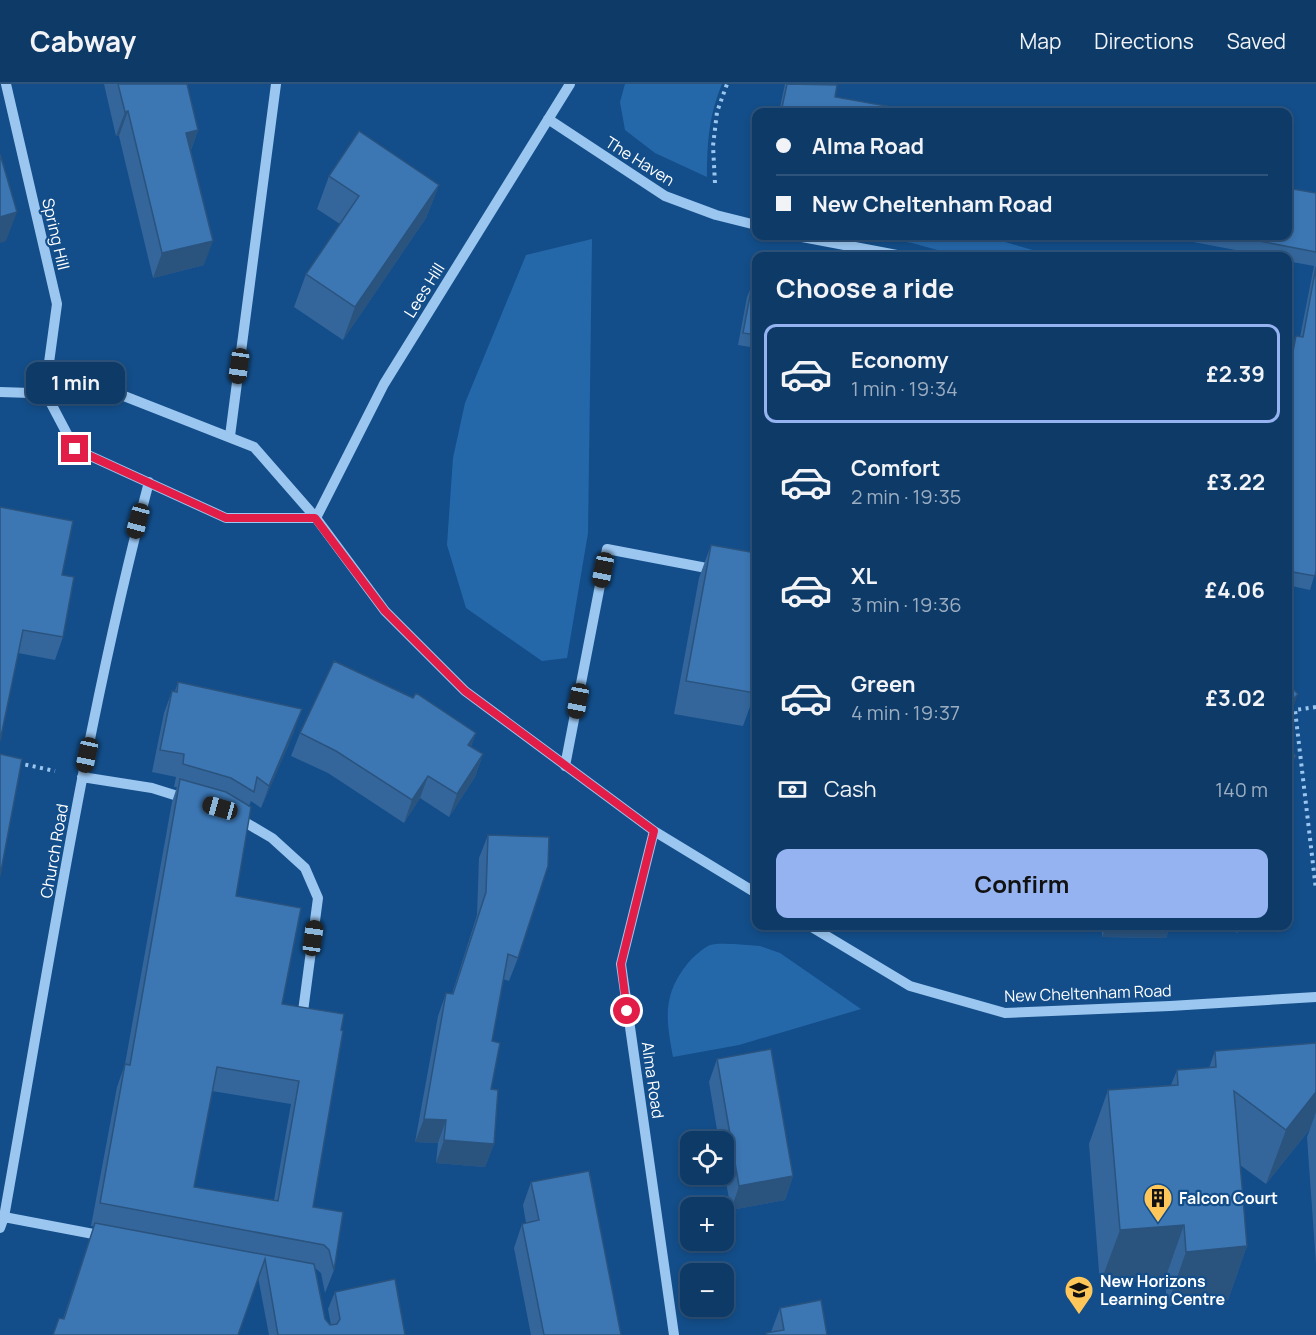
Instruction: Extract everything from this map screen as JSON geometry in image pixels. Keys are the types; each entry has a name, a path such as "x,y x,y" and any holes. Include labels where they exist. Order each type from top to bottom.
{"street":[{"name":"Spring Hill","path":"6,84 57,304 45,392"},
{"path":"230,436 276,84"},
{"name":"Lees Hill","path":"315,518 384,384 570,84"},
{"name":"The Haven","path":"548,119 665,196 716,215 752,224"},
{"path":"818,240 881,252"},
{"path":"0,392 124,396 254,447 315,518 385,611 465,691 654,831 752,891"},
{"path":"45,392 75,449 226,518 315,518"},
{"name":"Church Road","path":"0,1228 4,1217 82,777 123,580 149,482"},
{"path":"565,766 607,549 733,573"},
{"path":"82,777 152,788 198,802"},
{"path":"231,814 272,838 305,868 318,898 302,1019"},
{"name":"Alma Road","path":"654,831 621,964 674,1335"},
{"name":"New Cheltenham Road","path":"817,930 910,986 1005,1013 1316,997"},
{"path":"4,1217 119,1238"}],"path":[{"path":"716,215 713,146 717,112 727,84"},
{"path":"1316,708 1295,710 1316,890"},
{"path":"12,761 82,777"}],"shaded area":[{"path":"625,84 722,84 714,107 710,129 707,177 655,153 625,130 620,102"},
{"path":"592,239 588,533 567,658 542,661 466,608 447,545 453,458 465,403 526,255"},
{"path":"894,240 998,240 1040,252 945,252"},
{"path":"710,945 760,946 780,953 861,1009 739,1045 673,1057 668,1008 674,986 688,963 701,950"}],"building":[{"path":"118,84 187,84 198,130 186,133 213,241 162,253 128,111 125,112"},
{"path":"787,84 837,85 835,97 897,108 782,108"},
{"path":"359,131 439,185 355,307 306,274 359,196 329,176"},
{"path":"0,154 17,212 0,217"},
{"path":"1292,189 1316,193 1316,252 1254,240 1292,240"},
{"path":"1316,267 1315,576 1292,572 1292,356 1296,336 1303,337"},
{"path":"752,285 752,334 743,333"},
{"path":"0,507 73,521 62,575 74,577 63,637 23,630 0,741"},
{"path":"711,545 752,552 752,692 686,681"},
{"path":"334,661 413,698 416,693 476,733 468,745 483,754 457,794 428,776 412,800 336,751 300,733"},
{"path":"178,682 302,709 269,786 257,777 254,792 231,778 183,764 184,754 160,750 172,691 177,692"},
{"path":"1292,688 1298,694 1292,701"},
{"path":"0,754 22,759 0,876"},
{"path":"180,779 226,792 251,807 236,896 301,908 282,1004 344,1014 313,1207 343,1212 334,1270 329,1250 324,1245 100,1203 125,1064 130,1065","holes":["217,1067 299,1081 278,1201 194,1187"]},
{"path":"488,835 549,837 548,866 518,958 508,954 492,1041 500,1043 491,1089 498,1090 494,1144 444,1140 446,1120 424,1119 446,993 453,994 486,892"},
{"path":"1316,1043 1316,1092 1286,1130 1234,1091 1247,1246 1186,1252 1184,1225 1120,1230 1108,1090 1178,1085 1177,1070 1216,1067 1215,1051"},
{"path":"771,1049 793,1176 739,1186 734,1157 734,1131 729,1131 717,1059"},
{"path":"589,1171 621,1335 544,1335 522,1224 539,1220 531,1182"},
{"path":"95,1223 314,1264 325,1319 330,1325 337,1324 340,1319 335,1292 395,1279 405,1335 278,1335 265,1259 238,1335 53,1335 59,1318 64,1319"},
{"path":"821,1300 827,1335 767,1335 766,1333 784,1330 780,1308"}],"place":[{"name":"Falcon Court","path":"1158,1224"},
{"name":"New Horizons Learning Centre","path":"1079,1316"}],"route":[{"path":"75,449 226,518 315,518 385,611 465,691 654,831 621,964 627,1011"}]}
